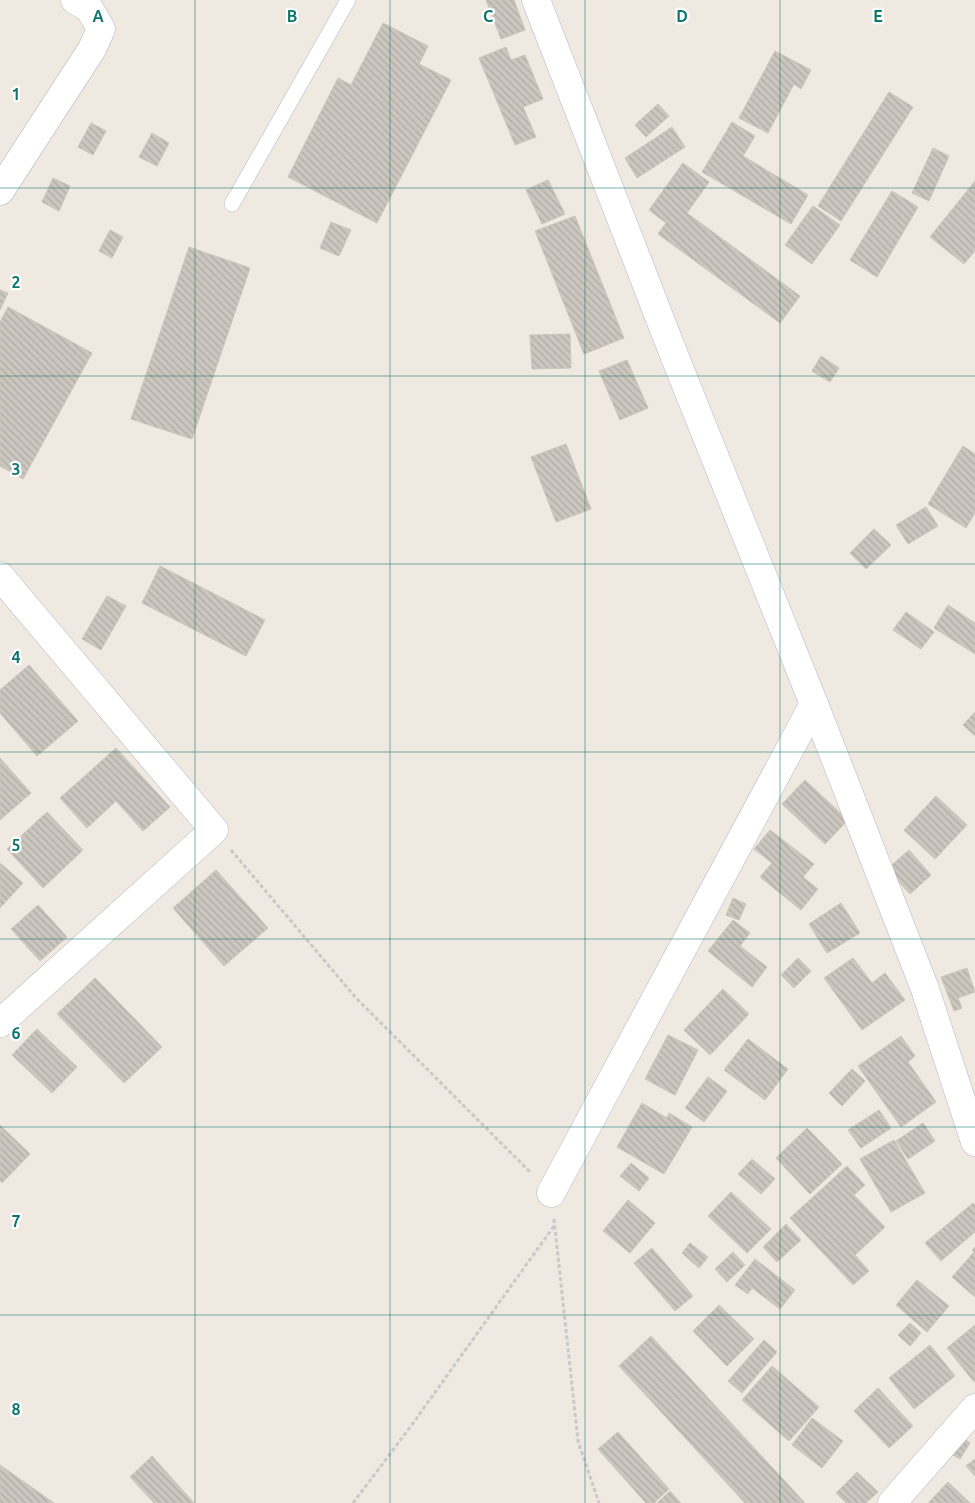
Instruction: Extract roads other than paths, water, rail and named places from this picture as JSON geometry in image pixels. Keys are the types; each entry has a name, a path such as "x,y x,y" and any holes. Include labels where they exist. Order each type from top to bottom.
{"street":[{"path":"0,191 92,49 101,30 88,8 76,0"},
{"path":"536,0 925,989 975,1142"},
{"path":"0,576 214,830 0,1022"},
{"path":"551,1193 814,704"},
{"path":"892,1503 975,1408"}],"lane":[{"path":"232,204 348,0"}]}
